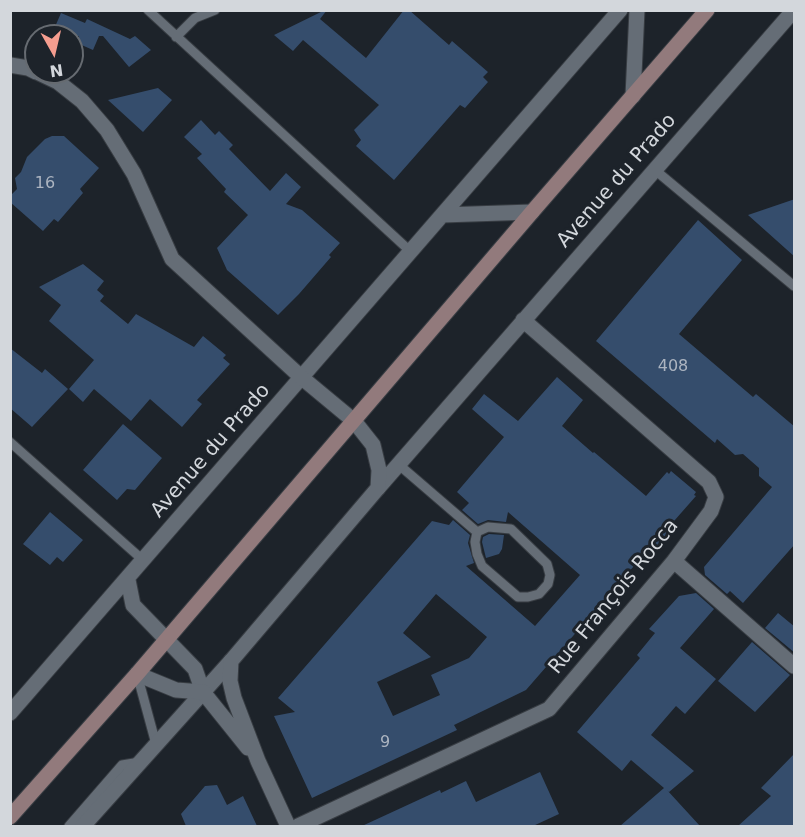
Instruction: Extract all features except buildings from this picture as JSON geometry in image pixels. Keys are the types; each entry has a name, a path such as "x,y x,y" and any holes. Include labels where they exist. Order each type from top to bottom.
{"main road":[{"path":"10,818 137,674 707,10"}],"street":[{"name":"Avenue du Prado","path":"10,713 128,580 620,10"},
{"path":"633,96 637,10"},
{"name":"Avenue du Prado","path":"83,826 231,661 398,464 794,10"},
{"path":"61,84 82,101 107,130 134,174 172,259 301,377 354,421 373,445 379,470 378,488"},
{"path":"442,215 532,212"},
{"name":"Rue François Rocca","path":"298,826 549,709 674,561 711,511 716,497 709,482 523,320"},
{"path":"674,561 795,666"},
{"path":"128,580 133,605 195,669 203,692 258,761"},
{"path":"231,661 230,681 234,698 258,761 288,826"},
{"path":"137,674 176,690 203,692"}],"lane":[{"path":"148,10 410,251"},
{"path":"176,37 193,14 215,10"},
{"path":"655,170 795,286"},
{"path":"10,442 144,561"},
{"path":"398,464 477,532"},
{"path":"488,527 511,529 547,564 550,575 549,584 539,594 518,597 482,566 475,542 477,532 488,527"},
{"path":"137,674 156,744"},
{"path":"69,826 122,765 140,762"}]}
